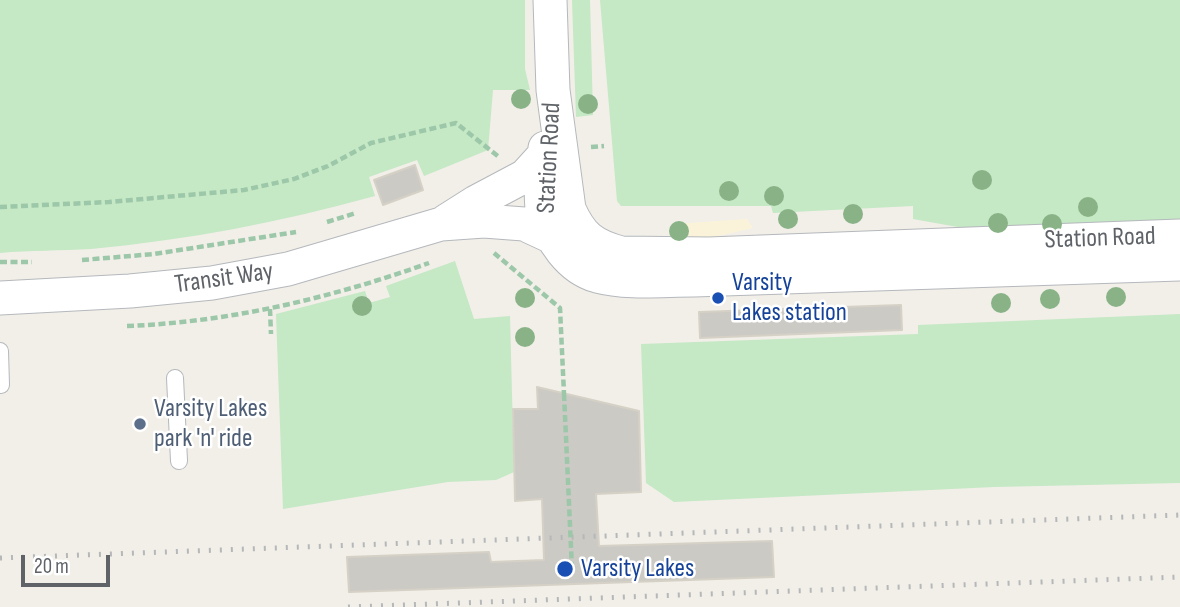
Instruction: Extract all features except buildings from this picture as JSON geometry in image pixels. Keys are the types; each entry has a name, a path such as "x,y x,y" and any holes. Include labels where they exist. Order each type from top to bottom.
{"street":[{"path":"550,0 553,90"},
{"name":"Station Road","path":"553,90 545,154 542,210 552,237 572,262 594,275 618,280 694,280 1180,264"},
{"name":"Station Road","path":"553,90 569,209 576,224 595,245 621,253 709,254 1180,236"},
{"name":"Transit Way","path":"441,224 525,176 545,154"},
{"name":"Transit Way","path":"0,298 130,291 212,283 288,269 441,224 484,221 524,224 552,237"}],"lane":[{"path":"0,351 1,385"},
{"path":"175,378 179,461"}],"path":[{"path":"0,207 110,202 244,190 294,179 328,166 371,143 456,123 503,159"},
{"path":"323,224 368,212"},
{"path":"81,260 154,254 305,230"},
{"path":"0,262 44,262"},
{"path":"561,307 572,569"},
{"path":"270,309 271,334"}],"green space":[{"path":"0,0 525,0 525,69 530,90 493,90 488,150 424,176 417,160 369,177 375,196 270,222 163,241 91,249 0,253"},
{"path":"572,0 590,0 593,115 576,117"},
{"path":"600,0 1180,0 1180,225 980,231 913,219 913,206 773,213 771,206 621,206 617,201"},
{"path":"455,261 474,319 510,316 514,472 496,480 448,482 283,509 276,314 365,291 369,303 390,297 386,286"},
{"path":"1180,314 1180,483 994,487 674,502 646,483 641,344 918,334 918,325"}],"sand":[{"path":"747,219 753,228 701,240 674,240 674,224"}],"railway":[{"path":"0,558 1180,515"},
{"path":"348,607 1180,577"}],"place":[{"name":"Varsity Lakes station","path":"718,298"},
{"name":"Varsity Lakes park 'n' ride","path":"140,424"},
{"name":"Varsity Lakes","path":"565,569"}]}
